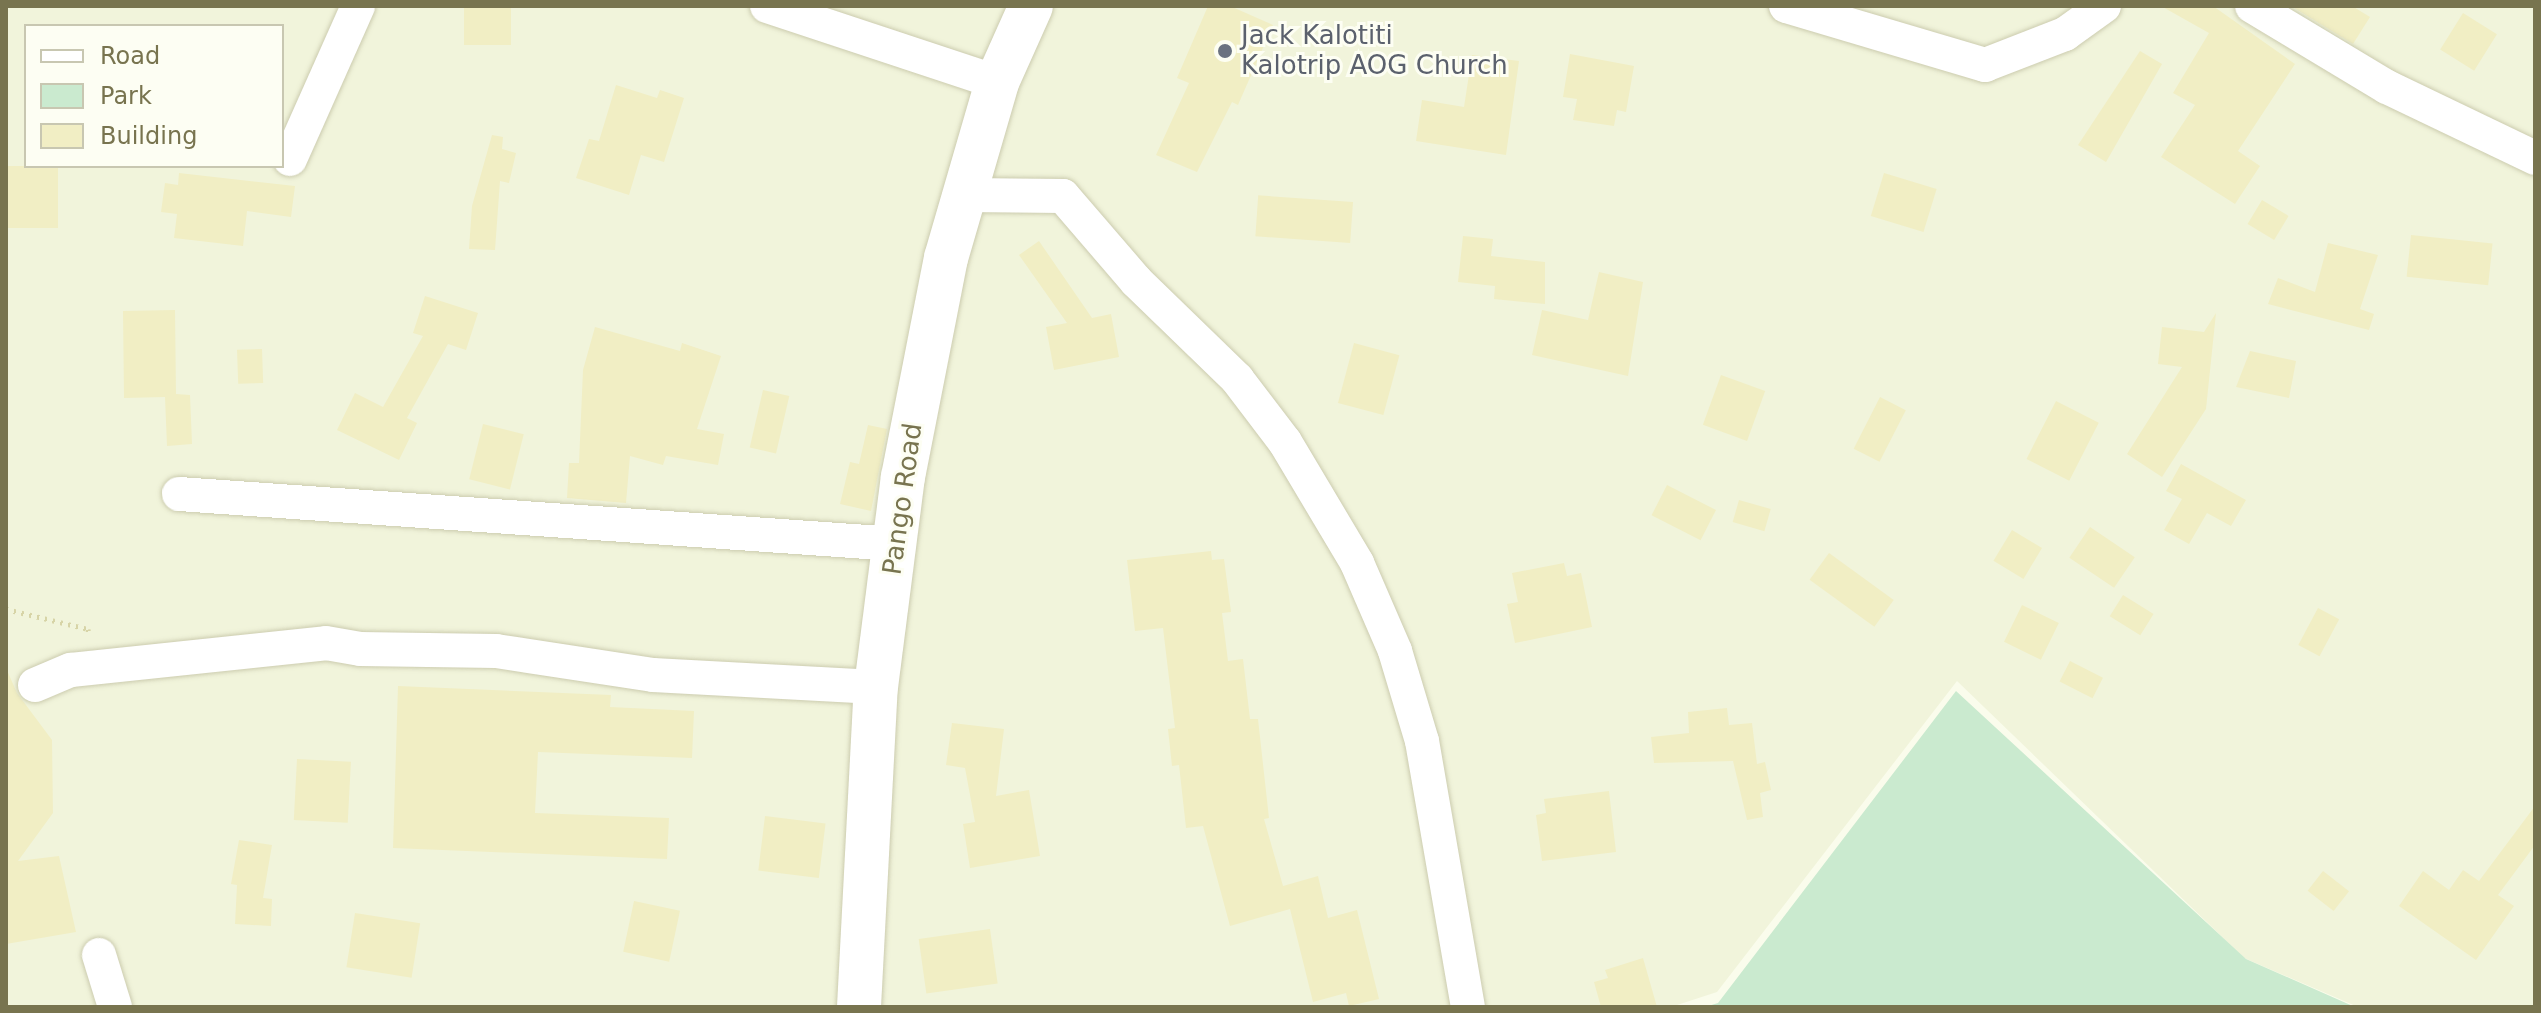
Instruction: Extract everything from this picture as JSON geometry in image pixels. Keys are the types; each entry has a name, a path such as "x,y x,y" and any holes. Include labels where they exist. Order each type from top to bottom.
{"street":[{"path":"290,159 358,6"},
{"path":"767,6 997,82"},
{"name":"Pango Road","path":"859,1007 876,687 912,428 946,258 997,82 1031,6"},
{"path":"1786,6 1985,65 2065,34 2104,6"},
{"path":"2252,6 2387,87 2535,158"},
{"path":"965,195 1063,196 1136,281 1237,379 1285,442 1357,563 1395,651 1422,741 1468,1007"},
{"path":"179,494 895,544"},
{"path":"35,685 71,670 326,643 360,649 496,651 653,675 876,687"},
{"path":"99,955 115,1007"}],"path":[{"path":"6,609 88,629 97,668"}],"shaded area":[{"path":"6,6 2535,6 2535,1007 2358,1007 2244,958 1957,681 1717,992 1671,1007 6,1007"}],"green space":[{"path":"1956,691 2246,959 2355,1007 1705,1007 1718,1003"}],"building":[{"path":"464,6 511,6 511,45 464,45"},
{"name":"Jack Kalotiti Kalotrip AOG Church","path":"1208,6 1230,6 1273,25 1238,105 1232,102 1197,172 1156,155 1189,83 1177,78"},
{"path":"2161,6 2213,6 2295,64 2238,151 2260,166 2235,204 2161,157 2195,105 2173,93 2209,33"},
{"path":"2291,6 2352,6 2370,17 2353,44"},
{"path":"2463,13 2497,34 2474,71 2440,49"},
{"path":"2140,51 2162,64 2106,162 2078,145"},
{"path":"1570,54 1634,66 1626,112 1617,110 1614,126 1573,120 1577,99 1563,97"},
{"path":"1472,55 1519,61 1506,155 1416,141 1422,100 1464,107"},
{"path":"616,85 657,98 660,90 684,98 664,162 641,155 629,195 576,178 589,139 599,141"},
{"path":"492,135 503,137 502,149 516,153 509,183 500,181 495,250 469,249 472,206"},
{"path":"8,166 58,168 58,228 8,228"},
{"path":"179,173 295,186 291,217 247,211 243,246 174,238 177,214 161,212 165,183 178,185"},
{"path":"1884,173 1937,189 1923,232 1871,216"},
{"path":"1258,195 1353,202 1350,243 1255,236"},
{"path":"2262,200 2289,216 2274,240 2248,224"},
{"path":"2411,235 2493,244 2488,285 2407,277"},
{"path":"1463,236 1493,239 1491,256 1545,262 1545,304 1494,299 1495,286 1458,282"},
{"path":"1039,241 1092,318 1111,314 1119,357 1054,370 1046,327 1067,323 1019,255"},
{"path":"2328,243 2378,255 2360,309 2374,314 2369,330 2268,304 2278,278 2315,292"},
{"path":"1599,272 1643,282 1628,376 1532,355 1542,310 1588,320"},
{"path":"425,296 478,313 466,350 448,344 407,418 417,423 399,460 337,430 355,393 383,407 423,336 413,333"},
{"path":"175,310 176,394 190,395 192,444 167,446 165,397 124,398 123,311"},
{"path":"2216,313 2206,409 2162,477 2127,454 2182,367 2158,364 2162,327 2204,332"},
{"path":"595,327 680,351 682,343 721,356 697,429 724,434 718,465 666,456 663,465 630,456 626,503 567,498 569,463 579,463 583,370"},
{"path":"1354,343 1399,355 1383,415 1338,403"},
{"path":"262,349 263,383 238,384 237,350"},
{"path":"2250,351 2296,361 2289,398 2236,387"},
{"path":"1721,375 1765,391 1747,441 1703,425"},
{"path":"763,390 789,396 776,454 750,447"},
{"path":"1880,397 1906,410 1880,462 1854,449"},
{"path":"2056,401 2099,423 2069,481 2026,459"},
{"path":"483,424 524,434 510,489 469,479"},
{"path":"868,425 887,429 871,511 840,504 850,462 859,464"},
{"path":"2181,464 2246,500 2231,526 2207,513 2189,544 2164,530 2182,499 2166,491"},
{"path":"1667,485 1716,510 1701,540 1652,515"},
{"path":"1739,500 1771,509 1764,531 1733,522"},
{"path":"2090,527 2135,557 2114,588 2069,558"},
{"path":"2012,530 2042,548 2023,579 1993,561"},
{"path":"1211,551 1212,560 1224,559 1231,612 1222,613 1228,661 1243,659 1250,719 1258,719 1269,818 1264,819 1283,886 1318,876 1328,918 1357,910 1379,999 1349,1006 1346,993 1313,1002 1290,909 1230,926 1203,826 1186,828 1179,765 1172,766 1168,729 1175,728 1163,628 1135,631 1127,560"},
{"path":"1829,553 1894,600 1874,627 1810,580"},
{"path":"1564,563 1567,576 1581,573 1592,627 1515,643 1507,604 1518,602 1512,573"},
{"path":"2123,595 2154,614 2140,635 2110,616"},
{"path":"2022,605 2059,623 2041,660 2004,642"},
{"path":"2318,608 2339,619 2319,656 2298,645"},
{"path":"2070,661 2103,678 2093,698 2060,681"},
{"path":"6,668 17,693 52,740 53,813 18,861 59,856 76,932 6,944"},
{"path":"398,686 611,695 610,707 694,711 692,758 538,752 535,813 669,818 667,859 393,848"},
{"path":"1727,708 1729,725 1752,723 1757,764 1765,762 1771,790 1760,793 1763,817 1747,820 1733,761 1654,763 1651,737 1689,733 1688,712"},
{"path":"952,723 1004,729 996,796 1029,790 1040,856 970,868 963,824 975,822 965,768 946,765"},
{"path":"297,759 351,762 348,823 294,820"},
{"path":"1609,791 1616,852 1542,861 1536,815 1546,813 1544,799"},
{"path":"2535,806 2535,845 2498,895 2514,906 2476,960 2399,906 2423,871 2449,890 2463,870 2479,881"},
{"path":"765,816 826,823 819,878 758,871"},
{"path":"239,840 272,845 263,898 272,899 271,926 235,924 237,885 231,884"},
{"path":"2323,871 2349,891 2334,911 2308,891"},
{"path":"634,901 680,911 669,962 623,952"},
{"path":"355,913 420,923 412,978 346,967"},
{"path":"990,929 998,983 926,993 919,939"},
{"path":"1643,958 1657,1007 1601,1007 1594,982 1608,978 1605,970"}],"place":[{"name":"Jack Kalotiti Kalotrip AOG Church","path":"1225,51"}]}
